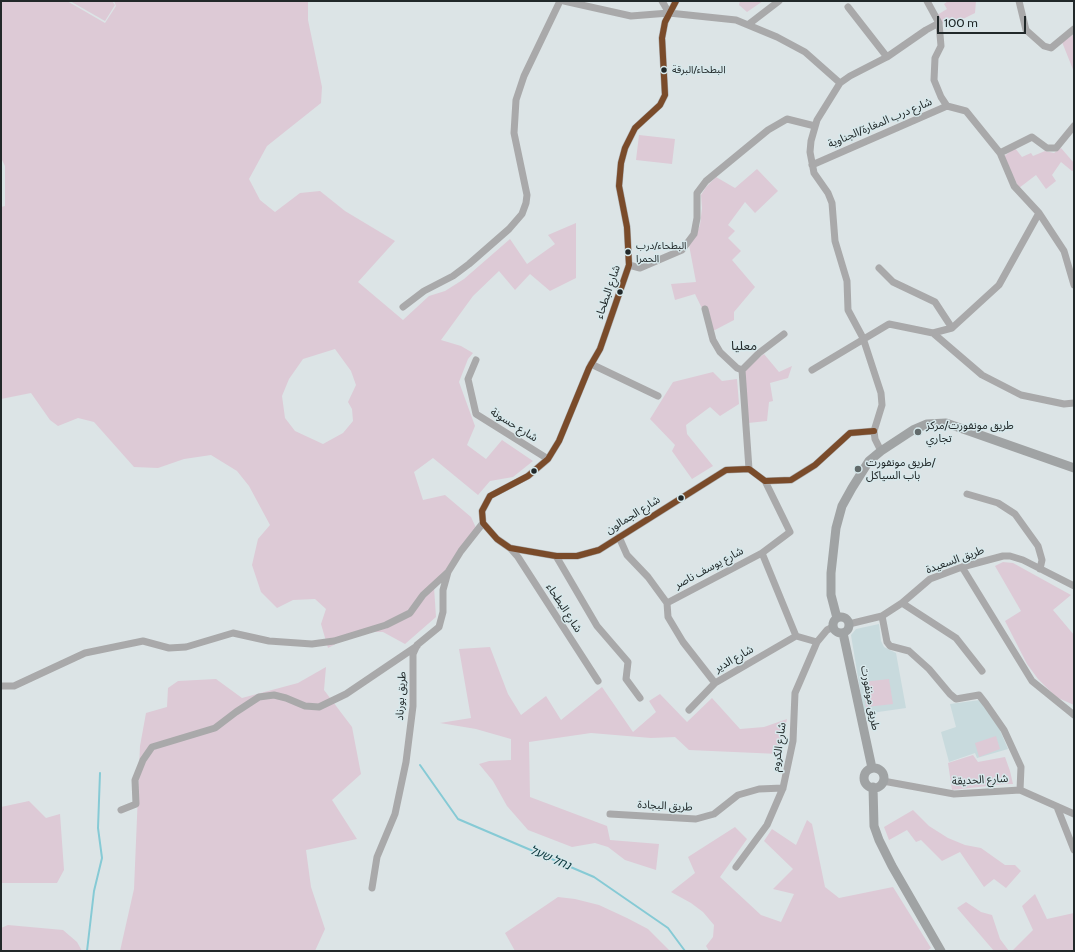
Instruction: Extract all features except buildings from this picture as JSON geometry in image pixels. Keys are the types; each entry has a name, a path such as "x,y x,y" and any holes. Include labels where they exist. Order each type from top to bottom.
{"main road":[{"path":"837,618 831,595 831,573 838,518 852,488 869,461 881,451 913,430 927,424 946,423 1074,468"},
{"path":"837,618 845,618 849,624 848,630 843,633 836,631 833,627 833,622 837,618"},
{"name":"طريق مونفورت","path":"843,633 872,768"},
{"path":"872,768 881,771 883,781 879,786 873,787 866,782 864,776 867,771 872,768"},
{"path":"873,787 874,826 879,840 892,866 942,951"}],"street":[{"path":"403,307 424,291 452,276 469,264 509,229 522,214 527,195 514,133 516,100 524,76 560,1"},
{"path":"564,1 631,16 669,13 736,20 749,24 805,52 840,83"},
{"path":"662,1 669,13"},
{"name":"شارع البطحاء","path":"483,523 482,511 490,496 528,476 548,459 559,441 591,364 600,349 629,264 627,227 618,186 621,163 625,148 635,128 660,106 665,95 662,38 665,22 676,1"},
{"path":"749,24 779,1"},
{"path":"927,1 939,23 941,46 935,58 934,80 941,97 947,106"},
{"path":"1019,1 1026,30 1044,46 1051,48 1074,29"},
{"path":"848,7 887,57"},
{"path":"881,451 875,439 874,431 882,405 881,393 863,338 848,310 847,281 836,241 832,203 828,193 814,173 810,152 815,126 840,83 850,76 887,57 926,30 939,23"},
{"name":"شارع درب المغارة/الجناوية","path":"812,165 947,106 966,111 1000,153 1014,186 1039,213 1064,251 1074,285"},
{"path":"629,264 640,268 682,250 694,234 698,218 697,193 706,181 768,130 787,119 815,126"},
{"path":"1000,153 1032,137 1047,148 1056,148 1074,126"},
{"path":"812,370 863,338 889,324 933,332 952,328 999,284 1039,213"},
{"path":"879,268 893,282 935,302 952,328"},
{"path":"705,310 714,340 720,352 737,368 742,370"},
{"path":"933,332 982,375 1021,395 1064,404 1074,403"},
{"path":"784,334 759,353 742,370 749,469 765,481 791,480 815,465 850,433 874,431"},
{"name":"شارع حسونة","path":"476,360 468,379 476,414 548,459"},
{"path":"591,364 658,396"},
{"name":"شارع الجمالون","path":"483,523 497,539 510,548 556,556 576,556 599,550 726,470 749,469"},
{"name":"شارع يوسف ناصر","path":"667,603 762,553 790,532 765,481"},
{"path":"967,494 998,503 1015,514 1038,546 1042,560 1040,569"},
{"path":"1,686 14,686 84,653 143,641 169,648 186,647 233,633 269,641 312,644 334,641 386,625 410,613 424,595 448,572 461,551 483,523"},
{"name":"شارع يوسف ناصر","path":"619,537 627,555 648,577 667,603 668,616 683,642 715,683"},
{"name":"شارع البطحاء","path":"510,548 518,556 598,681"},
{"path":"762,553 796,636 817,642"},
{"path":"556,556 597,626 628,662 626,679 640,698"},
{"name":"طريق السعيدة","path":"849,624 882,616 902,603 930,579 962,567 1003,556 1010,556 1023,560 1074,586"},
{"path":"962,567 1032,681 1074,715"},
{"path":"121,810 136,804 135,780 143,760 152,748 216,728 236,712 259,697 274,695 305,706 319,707 351,690 417,646 439,627 443,612 444,590 448,572"},
{"path":"902,603 956,638 982,671"},
{"path":"882,616 887,642 890,646 910,651 929,669 956,699 979,695 1004,730 1021,767 1020,790"},
{"name":"شارع الكروم","path":"736,867 767,825 783,788 793,741 795,693 817,642 827,630 833,627"},
{"name":"شارع الدير","path":"689,710 715,683 796,636"},
{"name":"طريق بورناد","path":"372,888 377,857 395,814 406,762 413,706 413,654 417,646"},
{"name":"شارع الحديقة","path":"883,781 954,794 1020,790 1074,814"},
{"name":"طريق البجادة","path":"610,814 696,819 714,814 738,795 759,789 783,788"},
{"path":"1057,807 1074,850"}],"shaded area":[{"path":"4,1 67,1 105,23 116,6 114,1 308,1 308,20 322,87 321,103 267,146 249,179 260,200 275,212 300,193 320,191 345,211 395,241 358,282 403,320 429,296 445,291 464,279 510,239 527,264 555,244 548,235 576,223 576,278 550,291 530,274 515,290 499,271 473,296 441,340 461,346 473,353 468,359 459,382 475,426 467,445 486,459 502,440 533,461 513,477 490,481 478,495 433,458 414,472 423,500 445,495 471,517 477,530 434,587 436,617 405,644 383,632 358,632 328,648 321,624 326,609 315,599 293,600 277,608 261,592 252,565 258,539 270,525 249,486 237,471 211,455 184,459 158,468 134,467 94,422 78,418 58,426 50,420 31,393 1,399 1,207 5,206 5,166 1,158 1,3","holes":["335,349 351,371 356,385 348,402 352,409 353,421 343,433 323,444 295,431 285,418 282,396 289,379 303,359"]},
{"path":"70,1 112,1 115,5 105,21"},
{"path":"740,1 763,1 747,12 739,5"},
{"path":"948,1 976,1 975,13 957,22 952,17 942,24 937,15 947,9 944,4"},
{"path":"1074,34 1074,72 1062,42"},
{"path":"639,135 675,139 672,164 636,160"},
{"path":"1015,148 1022,157 1031,153 1033,156 1045,151 1054,153 1061,148 1074,163 1074,170 1072,171 1061,162 1052,175 1056,181 1046,189 1036,175 1019,188 1003,157"},
{"path":"757,169 778,191 755,213 745,202 728,225 735,231 728,238 741,251 732,260 755,287 734,312 734,320 713,331 695,294 675,300 671,284 696,282 689,245 694,239 700,225 702,208 701,195 706,187 716,177 735,188"},
{"path":"764,354 779,372 792,366 788,378 770,383 773,401 769,402 767,421 748,423 744,372 749,365"},
{"path":"713,372 722,381 737,379 739,404 720,416 710,407 686,425 687,434 713,466 692,479 672,451 675,445 650,419 673,382"},
{"path":"1003,562 1013,563 1071,595 1053,610 1074,635 1074,705 1056,697 1038,679 1027,664 1005,621 1021,611 995,566"},
{"path":"879,624 881,641 884,647 896,653 906,708 864,714 851,635 856,629"},
{"path":"490,647 508,694 521,715 546,696 561,720 602,687 633,732 656,712 649,701 660,694 687,722 712,698 740,729 764,727 787,719 779,754 689,750 675,737 651,738 591,733 529,742 530,797 607,826 610,840 659,844 656,870 625,860 608,847 595,843 572,847 528,830 507,806 493,781 479,764 489,761 511,760 511,739 476,729 440,723 471,718 459,649"},
{"path":"326,667 324,690 352,727 361,774 332,800 357,839 306,850 311,887 325,929 315,951 120,951 134,889 140,746 146,713 167,707 168,688 178,681 216,679 242,698 298,683"},
{"path":"889,679 893,704 866,707 863,682"},
{"path":"980,700 999,728 1008,749 977,758 975,753 949,762 941,732 956,727 950,704"},
{"path":"996,736 1000,749 979,757 975,743"},
{"path":"973,755 978,762 1005,757 1013,784 952,790 948,763"},
{"path":"29,801 46,818 60,814 64,870 57,883 1,883 1,807"},
{"path":"913,810 929,826 948,838 965,845 981,848 1005,865 1015,865 1021,871 1006,888 994,879 984,887 960,852 942,861 921,840 916,842 907,830 889,840 884,827"},
{"path":"807,820 812,824 825,887 839,898 893,887 931,948 927,951 709,951 706,946 713,937 714,925 703,912 691,903 671,892 695,873 688,857 735,827 747,839 720,877 761,915 781,922 794,894 773,889 793,869 764,841 772,829 796,845"},
{"path":"1035,894 1047,919 1074,913 1074,951 1012,951 1033,930 1022,906"},
{"path":"558,897 575,899 599,905 627,918 648,929 670,951 515,951 505,933"},
{"path":"966,902 981,912 992,915 1000,939 1009,951 994,951 957,908"},
{"path":"8,925 63,930 77,942 82,951 1,951 1,928"}],"waterway":[{"name":"נחל שעל","path":"420,765 458,819 594,877 668,928 685,951"},
{"path":"87,951 94,891 102,858 98,828 100,773"}],"transit line":[{"path":"676,1 665,22 662,38 665,95 660,105 635,128 625,148 621,163 619,186 627,227 629,265 600,349 589,368 559,441 548,459 528,476 490,496 482,511 483,523 497,539 510,548 556,556 577,556 599,550 726,470 749,469 765,481 791,480 815,465 850,433 874,431"}],"place":[{"name":"البطحاء/البرقة","path":"664,70"},
{"name":"البطحاء/درب الحمرا","path":"628,252"},
{"name":"طريق مونفورت/مركز تجاري","path":"918,432"},
{"name":"طريق مونفورت/ باب السياكل","path":"858,469"}],"district":[{"name":"معليا","path":"744,346"}]}
